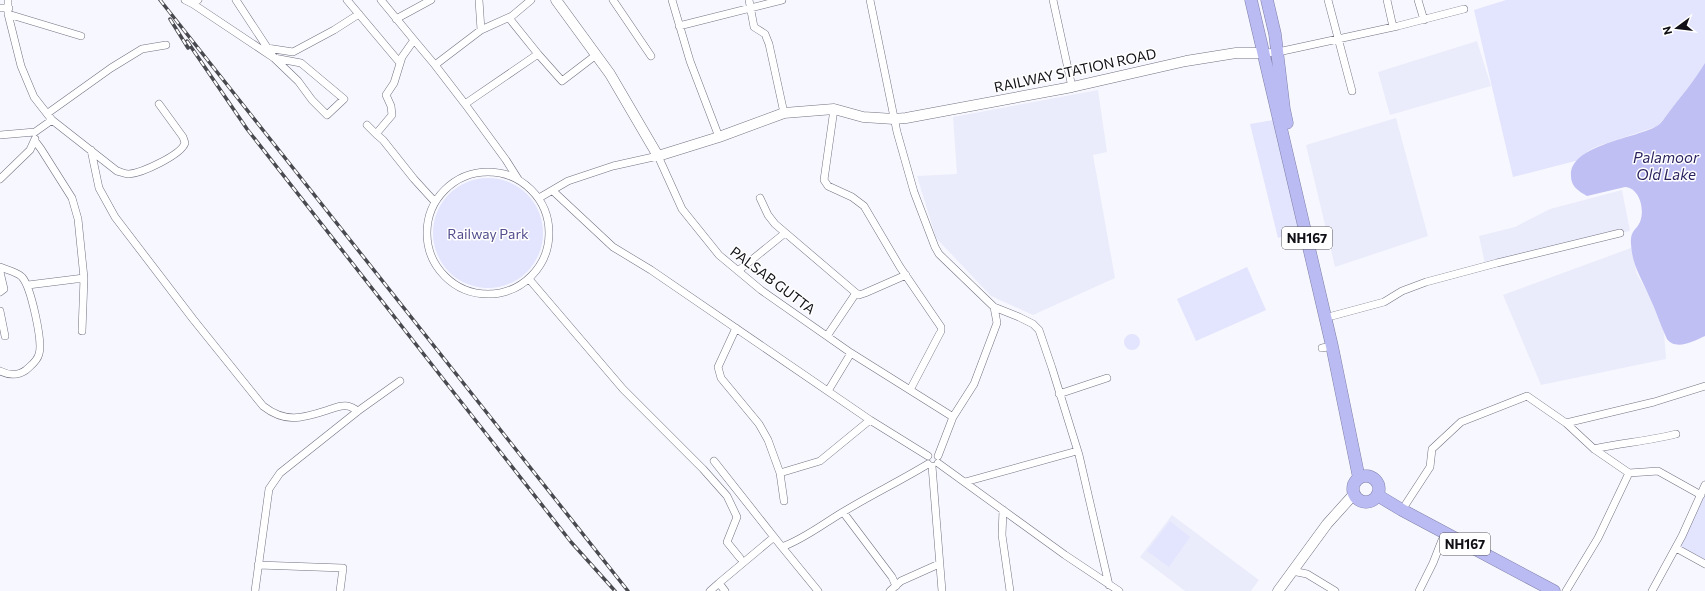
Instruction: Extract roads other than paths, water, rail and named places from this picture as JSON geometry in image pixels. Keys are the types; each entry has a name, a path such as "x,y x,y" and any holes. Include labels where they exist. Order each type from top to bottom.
{"highway":[{"name":"NH167","path":"1251,0 1327,347 1363,477"},
{"name":"NH167","path":"1267,0 1278,52 1284,109 1332,316 1363,477"},
{"name":"NH167","path":"1376,497 1379,487 1371,477 1363,477 1353,487 1354,494 1363,502 1376,497 1554,591"},
{"name":"NH167","path":"1376,497 1401,517 1538,591"}],"street":[{"path":"8,0 8,11 21,66 34,97 50,117 117,171 127,174 155,166 181,150 185,144 183,137 159,104"},
{"path":"185,0 195,2 274,58 298,81 312,100 327,115 344,99 301,63 274,58 236,0"},
{"path":"346,0 400,63"},
{"path":"381,0 465,104 510,164 518,180"},
{"path":"396,19 431,0"},
{"path":"479,0 481,30"},
{"path":"435,65 481,30 509,18 531,0"},
{"path":"539,198 568,181 613,166 658,156 610,74 556,0"},
{"path":"613,0 651,56"},
{"path":"672,0 690,61 719,137"},
{"path":"679,26 750,3 782,0"},
{"path":"870,0 894,119 914,192 939,254 994,307 1019,317 1032,324 1039,330 1077,451 1109,585"},
{"path":"1053,0 1072,87"},
{"path":"1328,0 1352,91"},
{"path":"1387,0 1393,27"},
{"path":"1418,0 1424,20"},
{"path":"750,3 754,27 764,34 769,44 784,113"},
{"path":"0,8 81,36"},
{"path":"1262,53 1278,52 1393,27 1464,9"},
{"path":"267,48 292,52 334,30 359,14"},
{"path":"509,18 562,81 596,55"},
{"path":"376,134 392,115 391,106 386,95 394,83 402,57 414,40"},
{"path":"0,135 35,132 50,117 111,68 142,49 166,45"},
{"name":"RAILWAY STATION ROAD","path":"658,156 719,137 784,113 834,109 864,117 894,119 1072,87 1186,61 1236,52 1262,53"},
{"path":"465,104 538,54"},
{"path":"834,109 824,180 828,186 852,197 864,206 906,275 941,327 941,331 910,390"},
{"path":"367,125 383,140 414,179 436,202"},
{"path":"0,178 30,150 35,141 35,132"},
{"path":"35,141 72,198 75,206 80,236 84,278 82,332"},
{"path":"91,150 99,188 115,217 193,319 263,406 274,414 290,418 312,415 340,406 348,406 358,411"},
{"name":"PALSAB GUTTA","path":"658,156 682,209 719,255 761,290 851,353 953,417"},
{"path":"482,172 500,173 518,180 539,198 546,211 549,225 549,240 542,261 529,279 514,289 497,294 478,294 464,289 450,281 440,270 432,256 428,241 428,225 436,202 447,188 458,180 463,177 482,172"},
{"path":"553,191 613,247 651,270 870,420 965,482 1119,591"},
{"path":"760,198 768,215 785,233 859,295 906,275"},
{"path":"738,271 785,233"},
{"path":"1332,316 1384,302 1402,291 1426,282 1497,263 1620,234"},
{"path":"0,267 18,274 28,286 41,341 40,353 37,361 23,372 9,375 0,371"},
{"path":"0,272 4,289 0,292"},
{"path":"28,286 84,278"},
{"path":"529,279 624,389 703,469 727,496 737,517 727,542 740,558"},
{"path":"827,336 856,293"},
{"path":"942,591 933,461 953,417 974,384 997,323 994,307"},
{"path":"0,311 5,336"},
{"path":"736,328 718,368 721,378 759,424 768,440 780,473 784,501"},
{"path":"828,391 851,353"},
{"path":"1060,394 1108,378"},
{"path":"255,591 269,489 280,473 358,411 400,381"},
{"path":"1566,423 1654,402 1705,386"},
{"path":"1402,510 1430,467 1432,449 1461,422 1527,396 1566,423 1594,449 1630,473 1658,471 1701,495"},
{"path":"780,473 820,461 870,420"},
{"path":"1594,449 1631,442 1648,441 1676,434"},
{"path":"965,482 1077,451"},
{"path":"714,461 818,591"},
{"path":"782,547 792,544 843,512 933,461"},
{"path":"1566,591 1598,538 1630,473"},
{"path":"1652,591 1676,548 1705,485"},
{"path":"1278,591 1327,524 1354,494"},
{"path":"1003,510 1002,535 1010,591"},
{"path":"843,512 892,577 893,589"},
{"path":"710,591 774,537"},
{"path":"1419,591 1433,563 1442,540"},
{"path":"1676,548 1705,564"},
{"path":"893,589 901,581 939,564"},
{"path":"258,565 343,568 340,591"},
{"path":"1292,571 1307,574 1335,591"},
{"path":"719,583 725,591"}],"water":[{"name":"Palamoor Old Lake","path":"1705,63 1705,336 1680,345 1671,343 1667,339 1637,271 1633,258 1631,236 1640,222 1642,212 1638,195 1630,188 1625,187 1587,196 1572,183 1571,176 1573,165 1581,157 1592,150 1658,125"}],"railway":[{"path":"160,0 628,591"},
{"path":"170,19 188,48"},
{"path":"187,41 247,129 571,542 615,591"}],"park label":[{"name":"Railway Park","path":"488,233"}]}
